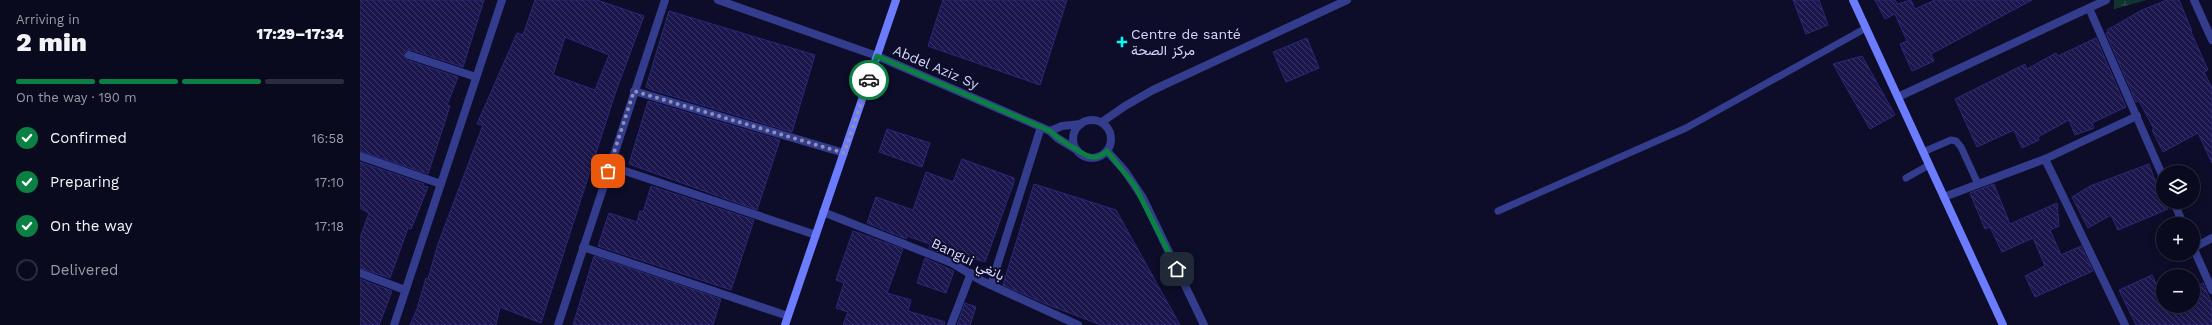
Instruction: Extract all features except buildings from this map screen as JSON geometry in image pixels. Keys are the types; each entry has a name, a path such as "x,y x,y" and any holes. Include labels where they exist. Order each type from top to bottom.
{"main road":[{"path":"785,325 896,0"},
{"path":"1853,0 2003,325"}],"street":[{"path":"394,325 502,0"},
{"path":"558,325 665,0"},
{"name":"Abdel Aziz Sy","path":"718,0 877,56 1050,131 1057,138 1077,150"},
{"path":"1102,122 1125,106 1153,90 1347,0"},
{"path":"1898,97 2106,0"},
{"path":"2194,0 2212,40"},
{"path":"2089,8 2158,165"},
{"path":"409,55 476,77"},
{"path":"634,91 844,153"},
{"path":"1944,197 2045,159 2137,116"},
{"path":"1050,131 1062,126 1081,124 1091,120 1102,122 1110,132 1111,139 1107,151 1095,158 1082,155 1077,150 1074,139 1077,128 1081,124"},
{"path":"991,285 1041,127"},
{"path":"1107,151 1125,171 1143,198 1204,325"},
{"path":"360,156 441,184"},
{"path":"2045,159 2125,325"},
{"path":"610,166 816,236"},
{"name":"Bangui بانغي","path":"823,212 952,263 991,285 1068,323 1078,325"},
{"path":"2200,244 2212,238"},
{"path":"583,247 788,316"},
{"path":"2199,261 2212,290"},
{"path":"360,273 405,290"},
{"path":"952,325 971,273"}],"lane":[{"path":"1498,212 1686,128 1866,28"},
{"path":"1923,152 1951,140 1956,141 1961,147 1978,184"},
{"path":"1906,178 1929,165"}],"green space":[{"path":"2114,0 2147,0 2114,9"}],"way so far":[{"path":"608,171 634,91 844,153 869,80"}],"place":[{"name":"Centre de santé مركز الصحة","path":"1122,42"}],"route":[{"path":"869,80 877,56 1050,131 1057,138 1077,150 1082,155 1095,158 1102,156 1107,151 1125,171 1143,198 1177,269"}]}
